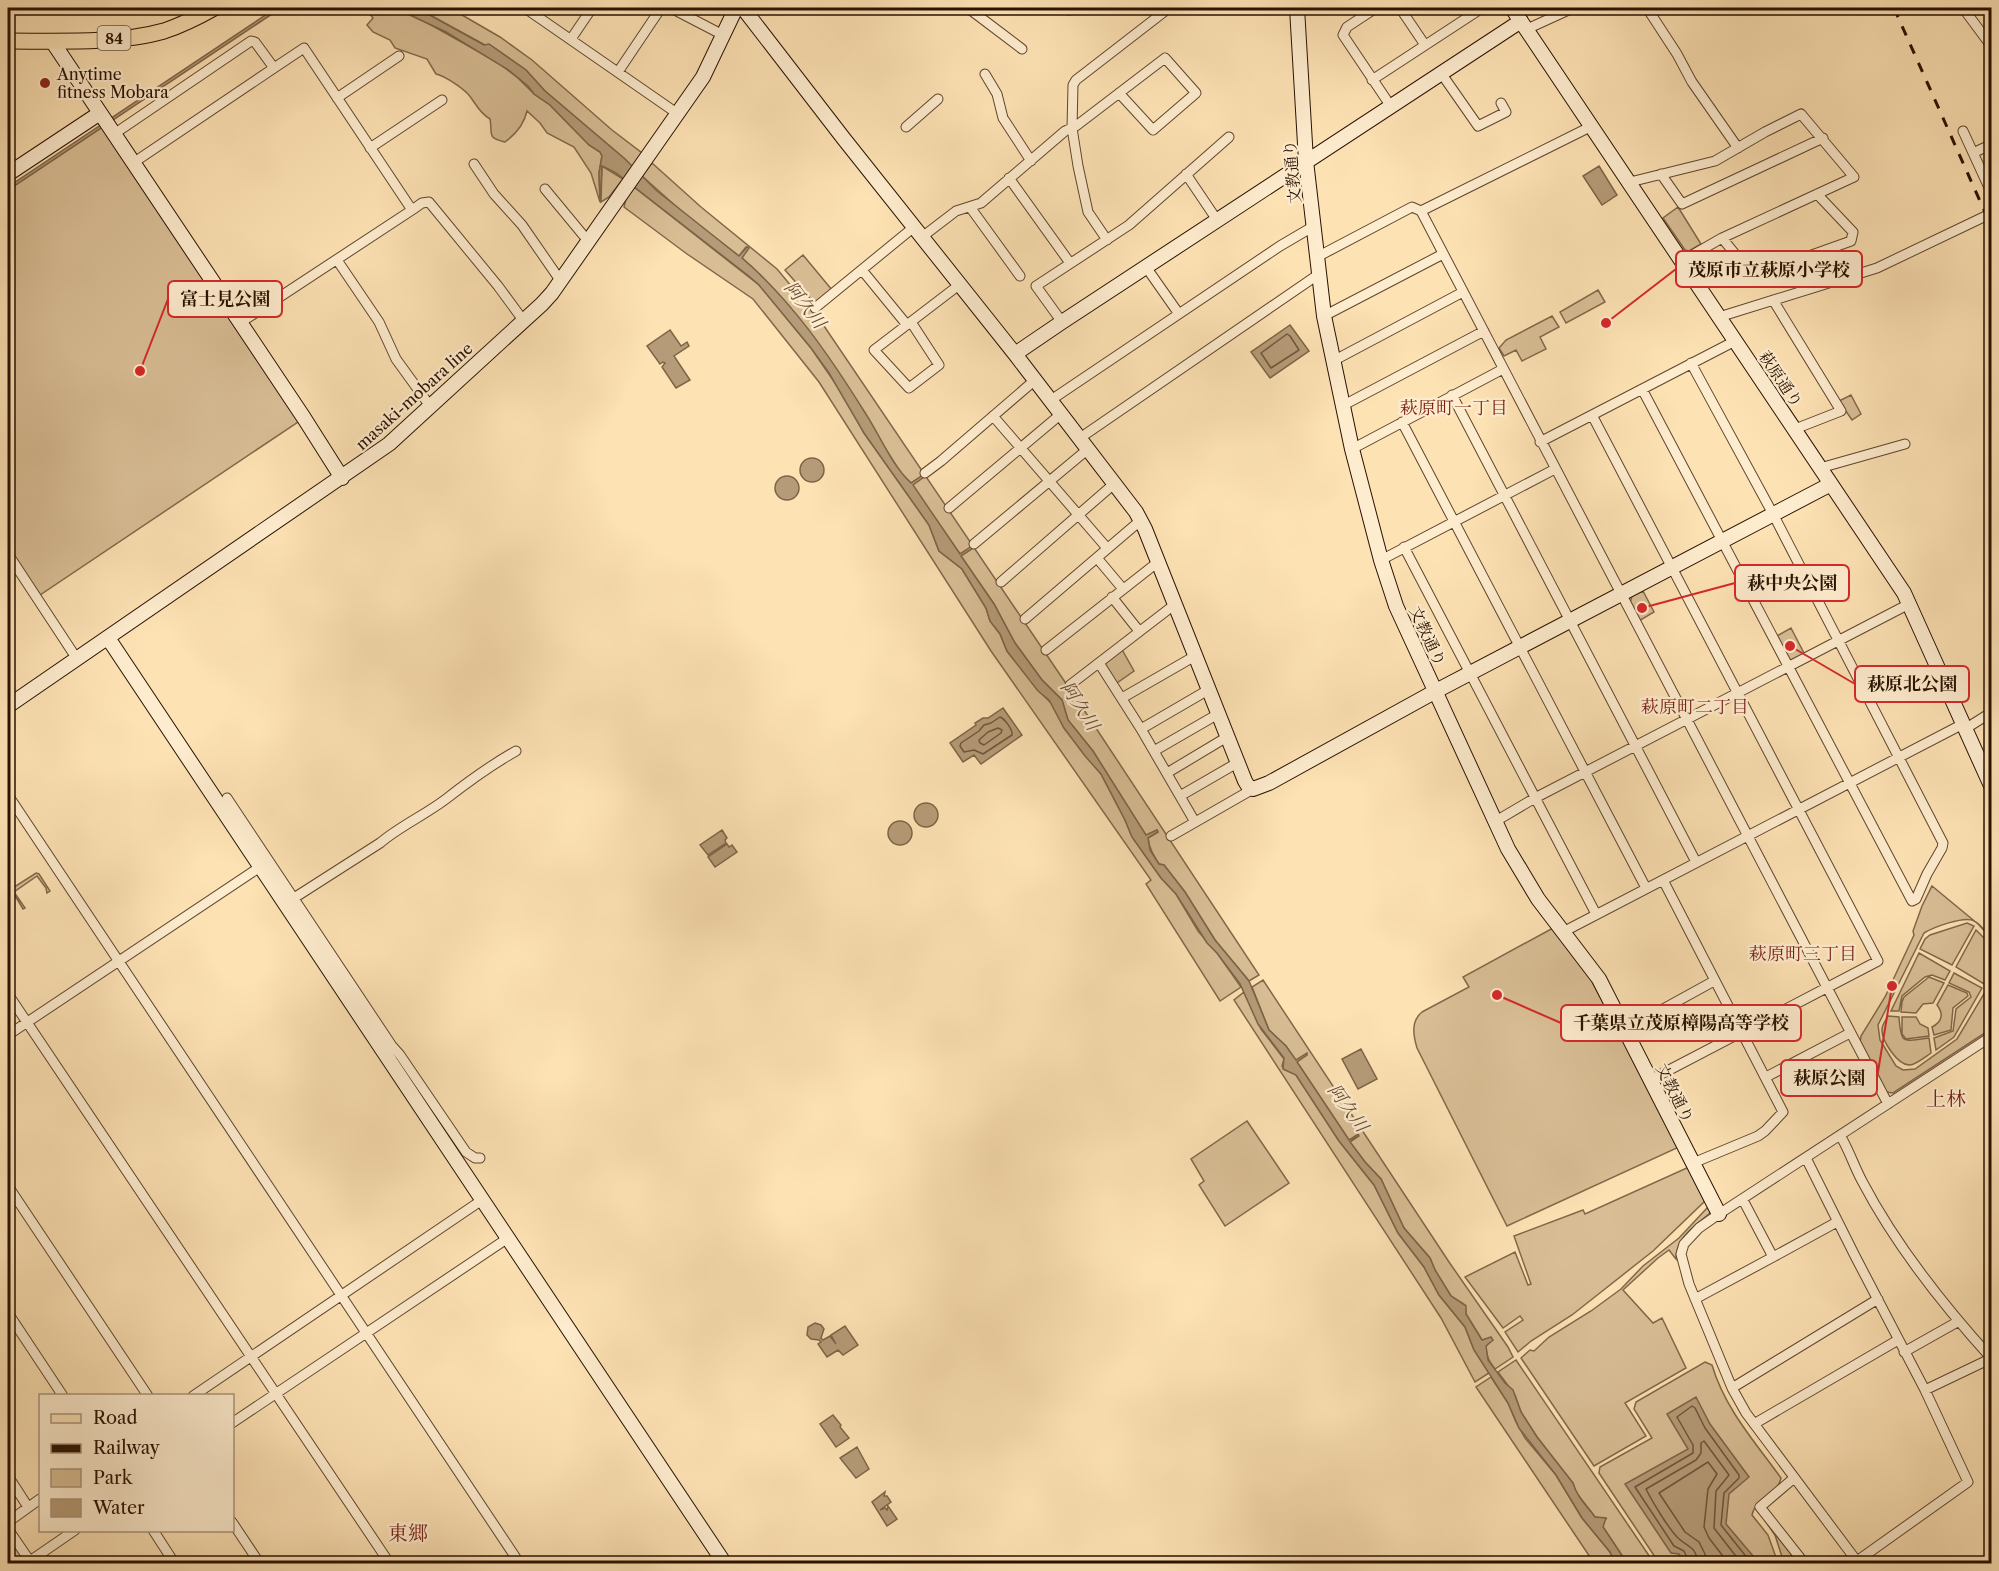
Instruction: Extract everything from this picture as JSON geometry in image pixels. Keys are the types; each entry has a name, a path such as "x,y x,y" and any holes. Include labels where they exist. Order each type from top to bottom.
{"main road":[{"name":"84","path":"8,41 128,38 177,26 214,8"}],"street":[{"path":"525,8 678,114"},
{"path":"571,39 592,8"},
{"path":"618,72 661,8"},
{"path":"670,8 723,35"},
{"name":"masaki-mobara line","path":"8,706 389,444 542,304 623,193 703,77 736,8"},
{"path":"743,8 959,285 1016,354 1141,520 1237,763 1245,781 1253,789"},
{"path":"968,8 1022,48"},
{"path":"1107,240 1088,212 1071,128 1074,82 1169,8"},
{"name":"文教通り","path":"1296,8 1306,161 1324,316 1352,448 1381,560 1396,606 1508,849 1529,886 1599,979 1719,1214"},
{"path":"1376,8 1365,11 1347,27 1343,35 1390,105"},
{"path":"1400,8 1425,45"},
{"path":"1372,80 1476,12 1473,8"},
{"name":"萩原通り","path":"1512,8 1795,429 1909,604 1992,788"},
{"path":"1016,354 1441,72 1524,25 1573,8"},
{"path":"1647,8 1692,82 1738,148"},
{"path":"1964,8 1992,47"},
{"path":"52,41 342,478"},
{"path":"114,134 251,41 255,42 274,68"},
{"path":"133,163 304,48 412,210"},
{"path":"337,98 399,56"},
{"path":"815,308 862,270 918,232 956,211 981,203 1065,131 1165,58 1196,93 1153,130 1119,93"},
{"path":"1441,72 1478,126 1506,112 1501,103"},
{"path":"985,74 997,94 1003,118 1031,160"},
{"path":"906,127 939,99"},
{"path":"370,148 442,100"},
{"path":"8,174 100,113"},
{"path":"1630,182 1715,161 1801,114 1854,177 1722,238 1682,261"},
{"path":"1421,211 1592,126"},
{"path":"1963,131 1992,194"},
{"path":"1062,322 1036,286 1129,225 1229,137"},
{"path":"1661,174 1682,204 1823,138"},
{"path":"1973,153 1992,144"},
{"path":"474,164 494,194 522,225 561,280"},
{"path":"1186,174 1217,220"},
{"path":"1009,178 1070,263"},
{"path":"545,189 588,241"},
{"path":"1722,238 1753,276 1851,241 1853,232 1817,194"},
{"path":"240,323 422,203 429,202 498,286 522,320"},
{"path":"970,207 1020,276"},
{"path":"1317,257 1412,207 1421,211 1888,1104"},
{"path":"1719,317 1877,268 1992,213"},
{"path":"1051,400 1280,246 1314,226"},
{"path":"1324,316 1443,254"},
{"path":"337,260 379,322 396,359 430,406"},
{"path":"1146,267 1179,314"},
{"path":"862,270 909,323 939,365 909,388 874,350 909,323 959,285"},
{"path":"974,544 1050,481 1084,443 1319,274"},
{"path":"1333,362 1463,292"},
{"path":"1773,300 1841,411 1795,429"},
{"path":"1342,406 1484,330"},
{"path":"1540,442 1735,340"},
{"path":"1642,388 1912,901 1916,898 1943,843 1773,514 1691,363"},
{"path":"1352,448 1503,369"},
{"path":"925,473 1035,380"},
{"path":"1452,395 1696,862"},
{"path":"949,508 1061,414"},
{"path":"1592,415 1878,961 1741,1030 1650,1080"},
{"path":"993,416 1107,549"},
{"path":"1402,422 1646,888"},
{"path":"1820,468 1905,444"},
{"path":"1381,560 1555,469"},
{"path":"1001,582 1115,483"},
{"path":"1171,836 1253,789 1269,783 1436,691 1831,484"},
{"path":"1025,619 1141,520"},
{"path":"1404,547 1596,914"},
{"path":"8,554 76,658"},
{"path":"1097,558 1123,589"},
{"path":"1046,650 1158,562"},
{"path":"1112,597 1139,631"},
{"path":"1496,821 1535,798 1909,604"},
{"path":"1070,685 1174,605"},
{"path":"108,638 722,1562"},
{"path":"1122,698 1195,656"},
{"path":"1099,663 1141,729 1195,822"},
{"path":"1141,729 1208,690"},
{"path":"1563,932 1898,757 1992,712"},
{"path":"1154,751 1218,714"},
{"path":"1167,773 1227,737"},
{"path":"294,898 516,751"},
{"path":"1180,796 1237,763"},
{"path":"8,795 520,1563"},
{"path":"227,798 392,1046 466,1152 475,1158 480,1158"},
{"path":"8,1035 260,867"},
{"path":"1663,880 1783,1112 1758,1136 1693,1163"},
{"path":"1625,1030 1714,981"},
{"path":"8,994 390,1563"},
{"path":"1766,1077 1850,1033"},
{"path":"1806,1158 1925,1390 1968,1482 1858,1562 1746,1413 1732,1388 1682,1264 1683,1244 1699,1228 1719,1214 1992,1036"},
{"path":"1840,1136 1862,1182 1894,1234 1926,1281 1991,1359 1925,1390"},
{"path":"8,1186 147,1394"},
{"path":"194,1394 482,1200"},
{"path":"1743,1200 1773,1257"},
{"path":"1695,1299 1838,1222"},
{"path":"234,1422 508,1238"},
{"path":"1732,1388 1878,1299"},
{"path":"8,1313 62,1394"},
{"path":"1904,1352 1959,1321"},
{"path":"1754,1424 1898,1340"},
{"path":"8,1476 28,1507"},
{"path":"1794,1478 1760,1507 1805,1563"},
{"path":"8,1522 39,1500"},
{"path":"234,1525 260,1563"},
{"path":"8,1529 31,1562 72,1532"},
{"path":"154,1532 175,1563"}],"green space":[{"path":"365,8 395,8 424,21 497,62 517,77 534,94 550,105 589,145 600,152 602,156 599,173 600,202 591,173 574,147 547,133 527,111 522,125 513,136 505,142 495,139 492,135 490,119 468,94 453,82 436,74 427,59 395,48 390,40 373,32 367,25 373,18"},
{"path":"417,8 450,8 500,37 532,60 612,130 642,153 632,167 545,91 526,70 490,45 485,45"},
{"path":"107,124 304,418 37,597 8,553 8,190"},
{"path":"652,163 701,207 777,269 822,323 1088,716 1259,975 1249,981 1215,940 1185,892 1164,865 1159,864 1148,838 1158,832 1157,830 1146,836 1093,751 1068,720 1062,700 1042,680 1015,643 994,604 961,556 973,548 960,554 912,485 923,477 911,483 902,474 810,332 766,280 741,257 748,248 746,247 739,256 687,216 642,176"},
{"path":"602,166 623,179 609,197 601,202"},
{"path":"634,187 759,285 811,348 844,396 864,433 929,525 939,551 962,569 986,608 990,621 1000,634 1007,651 1052,704 1064,728 1101,774 1132,837 1161,878 1176,894 1198,931 1241,987 1220,1001 1146,884 1151,880 991,651 819,382 753,299 624,207"},
{"path":"1678,207 1701,244 1689,251 1685,250 1663,218"},
{"path":"803,255 832,290 815,304 785,270"},
{"path":"1598,290 1605,302 1566,323 1560,312"},
{"path":"1552,316 1559,327 1540,337 1546,349 1522,361 1516,350 1504,356 1499,348 1506,340"},
{"path":"1851,395 1861,414 1852,420 1839,401"},
{"path":"1643,591 1654,612 1639,621 1630,603 1632,596"},
{"path":"1791,628 1805,655 1792,662 1787,661 1775,637"},
{"path":"1120,646 1134,671 1114,685 1100,660"},
{"path":"36,873 50,891 47,893 37,876 14,892 25,908 23,909 11,889"},
{"path":"1932,886 1975,922 1956,921 1924,933 1878,1025 1880,1040 1896,1066 1903,1070 1915,1069 1957,1039 1991,982 1991,1029 1893,1093 1886,1092 1860,1043 1861,1036 1885,997 1914,935 1913,931 1922,906"},
{"path":"1967,923 1974,926 1952,965 1920,949 1930,935"},
{"path":"1553,928 1590,978 1679,1147 1507,1226 1417,1048 1415,1024 1422,1012 1469,987 1463,977"},
{"path":"1976,930 1991,945 1991,972 1984,984 1956,967"},
{"path":"1919,953 1950,971 1945,980 1932,975 1925,977 1902,996 1899,1011 1891,1011"},
{"path":"1954,973 1982,988 1954,1037 1936,1050 1934,1038 1953,1031 1956,1009 1971,997 1969,992 1949,983"},
{"path":"1929,977 1944,983 1933,1003 1923,1004 1916,1013 1901,1012 1904,997"},
{"path":"1263,980 1449,1262 1508,1347 1513,1357 1495,1369 1486,1350 1486,1346 1492,1339 1482,1340 1466,1314 1465,1305 1451,1296 1430,1258 1404,1228 1381,1179 1350,1142 1359,1136 1358,1134 1349,1140 1297,1062 1307,1054 1296,1061 1286,1046 1269,1030 1252,987"},
{"path":"1948,985 1967,993 1968,996 1953,1008 1951,1030 1934,1035 1932,1027 1941,1017 1937,1005"},
{"path":"1244,992 1261,1029 1284,1059 1282,1066 1296,1075 1339,1141 1374,1185 1398,1233 1424,1267 1439,1295 1465,1327 1474,1350 1489,1373 1475,1382 1441,1318 1234,1000"},
{"path":"1888,1016 1899,1017 1901,1033 1905,1040 1929,1038 1931,1053 1910,1065 1900,1061 1891,1052 1882,1034"},
{"path":"1902,1017 1916,1017 1920,1024 1928,1028 1929,1036 1906,1039 1902,1034"},
{"path":"1247,1121 1289,1183 1225,1226 1199,1185 1204,1181 1191,1159"},
{"path":"1689,1167 1706,1200 1653,1251 1572,1315 1518,1352 1505,1332 1523,1320 1520,1316 1503,1328 1465,1277 1515,1252 1528,1285 1531,1284 1514,1236 1583,1210 1585,1214"},
{"path":"1709,1206 1710,1213 1693,1227 1679,1244 1676,1259 1669,1250 1623,1290 1653,1323 1662,1318 1686,1368 1625,1403 1646,1436 1594,1466 1521,1358 1621,1289 1643,1266 1679,1238"},
{"path":"1516,1360 1654,1563 1627,1563 1603,1527 1606,1519 1595,1517 1575,1491 1573,1483 1537,1437 1521,1412 1515,1395 1498,1372"},
{"path":"1705,1362 1712,1365 1733,1411 1781,1478 1776,1488 1758,1504 1752,1515 1768,1535 1778,1563 1659,1563 1599,1473 1600,1467 1652,1438 1634,1409 1636,1402"},
{"path":"1491,1377 1508,1403 1525,1438 1556,1475 1582,1518 1610,1552 1615,1563 1594,1563 1476,1387"},
{"path":"1764,1519 1798,1563 1784,1563 1775,1535"},
{"path":"8,1534 27,1563 8,1563"}],"water":[{"path":"276,8 281,8 8,190 8,187"},
{"path":"395,8 417,8 484,45 489,44 526,70 545,91 625,159 657,191 739,256 747,247 749,248 742,258 777,292 809,330 851,390 897,467 911,483 923,475 924,477 913,485 960,554 972,546 973,548 961,556 994,604 1015,643 1042,680 1062,700 1068,720 1093,751 1146,835 1157,830 1158,832 1148,838 1150,850 1159,864 1164,865 1185,892 1215,940 1249,981 1269,1030 1286,1046 1296,1060 1307,1053 1297,1062 1349,1140 1359,1135 1350,1142 1381,1179 1404,1228 1430,1258 1451,1296 1466,1306 1466,1314 1482,1340 1491,1337 1493,1340 1486,1346 1488,1360 1513,1390 1521,1412 1537,1437 1573,1483 1582,1501 1595,1517 1606,1518 1603,1527 1627,1563 1615,1563 1610,1552 1582,1518 1556,1475 1519,1428 1508,1403 1474,1350 1465,1327 1439,1295 1424,1267 1398,1233 1374,1185 1339,1141 1296,1075 1283,1069 1284,1058 1258,1024 1240,984 1207,943 1176,894 1161,878 1132,837 1101,774 1064,728 1049,700 1038,691 1007,651 1000,634 990,621 986,608 962,569 939,551 929,525 864,433 829,373 811,348 750,277 616,173 602,166 600,202 599,173 602,156 600,152 589,145 528,86 507,69 446,32"},
{"path":"1599,166 1617,195 1602,205 1583,176"},
{"path":"1290,325 1309,351 1270,378 1251,352"},
{"path":"670,330 681,346 687,342 689,346 674,356 690,380 676,388 662,367 665,363 660,364 647,346"},
{"path":"812,458 817,459 823,465 823,475 817,481 812,482 807,481 801,475 800,470 801,465 807,459"},
{"path":"787,476 795,480 799,488 795,496 787,500 779,496 775,488 779,480"},
{"path":"1003,708 1022,735 981,764 974,755 963,762 950,743 976,725 975,723"},
{"path":"926,803 935,806 938,815 935,824 926,827 917,824 914,815 917,806"},
{"path":"900,821 909,824 912,833 909,842 900,845 891,842 888,833 891,824"},
{"path":"722,830 727,838 726,843 708,855 700,845"},
{"path":"727,844 729,847 732,845 737,852 715,867 708,857"},
{"path":"1361,1049 1377,1079 1358,1089 1342,1059"},
{"path":"815,1323 824,1329 821,1338 823,1340 830,1336 836,1344 831,1335 845,1326 858,1345 843,1355 838,1350 827,1357 818,1344 821,1342 807,1335 808,1327"},
{"path":"1696,1397 1710,1424 1749,1477 1729,1494 1726,1524 1759,1563 1685,1563 1679,1554 1671,1553 1625,1484 1688,1449 1667,1414"},
{"path":"833,1415 849,1438 836,1447 820,1424"},
{"path":"857,1447 869,1469 856,1478 840,1458"},
{"path":"885,1492 884,1496 887,1496 891,1502 880,1510 885,1508 887,1510 888,1506 897,1519 887,1526 872,1502"}],"railway":[{"path":"1894,8 1992,228"}],"place":[{"name":"Anytime fitness Mobara","path":"45,83"},
{"name":"茂原市立萩原小学校","path":"1606,323"},
{"name":"富士見公園","path":"140,371"},
{"name":"萩中央公園","path":"1642,608"},
{"name":"萩原北公園","path":"1790,646"},
{"name":"萩原公園","path":"1892,986"},
{"name":"千葉県立茂原樟陽高等学校","path":"1497,995"}],"district":[{"name":"萩原町一丁目","path":"1454,408"},
{"name":"萩原町二丁目","path":"1695,707"},
{"name":"萩原町三丁目","path":"1803,954"},
{"name":"上林","path":"1946,1099"},
{"name":"東郷","path":"408,1533"}],"water label":[{"name":"阿久川","path":"805,305"},
{"name":"阿久川","path":"1080,706"},
{"name":"阿久川","path":"1348,1108"}]}
